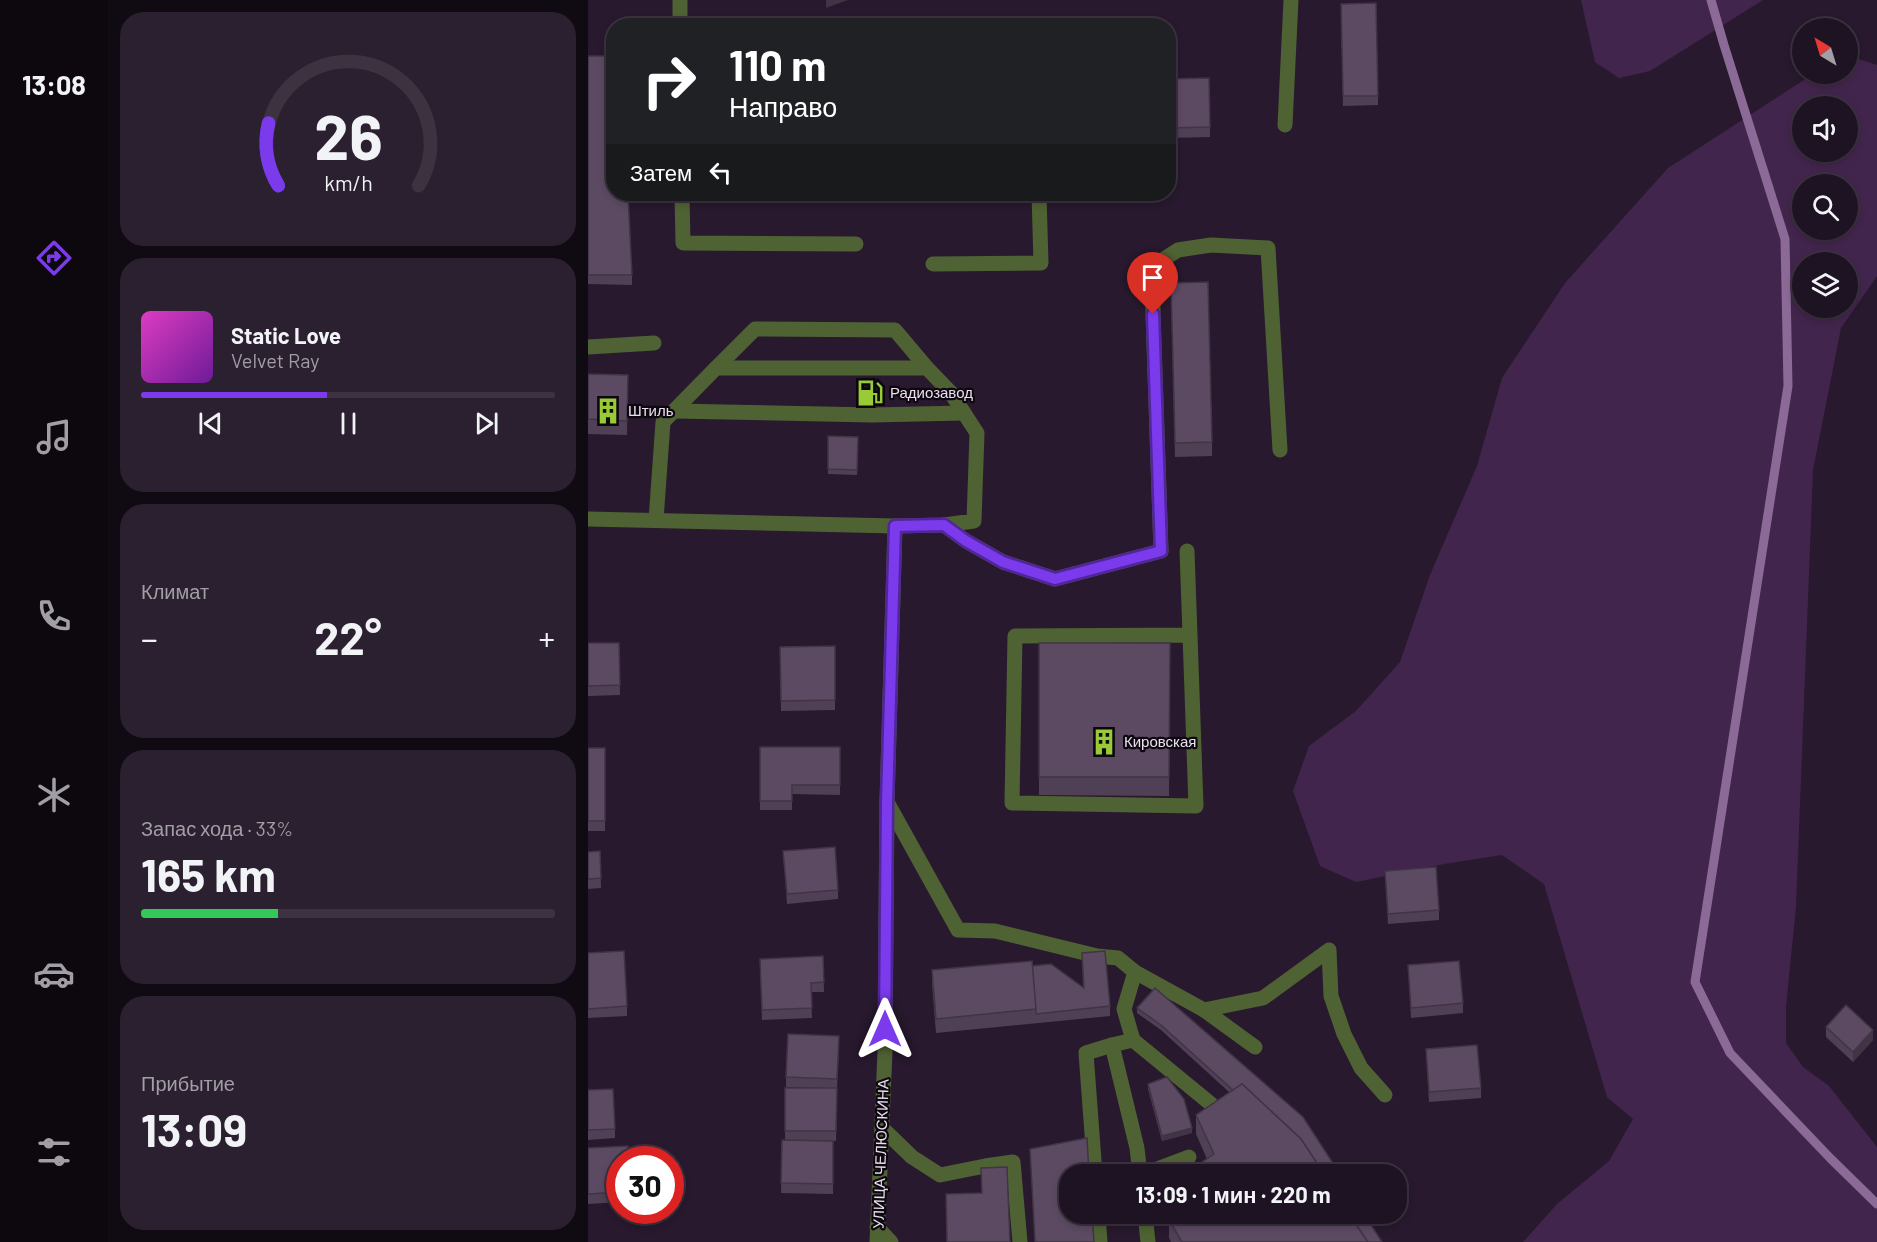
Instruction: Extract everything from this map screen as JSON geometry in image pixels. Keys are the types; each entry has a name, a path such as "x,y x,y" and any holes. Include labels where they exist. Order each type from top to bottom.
{"street":[{"path":"680,0 680,18"},
{"path":"1285,124 1291,0"},
{"path":"682,201 683,243 856,244"},
{"path":"933,264 1041,263 1039,201"},
{"path":"944,525 966,541 1003,562 1055,579 1161,551 1153,266 1178,250 1211,245 1268,248 1280,450"},
{"path":"588,519 895,526 944,525 974,521 977,433 951,393 895,330 755,329 663,422 656,520"},
{"path":"588,346 654,342"},
{"path":"716,368 927,368"},
{"path":"674,411 872,415 964,413"},
{"name":"УЛИЦА ЧЕЛЮСКИНА","path":"877,1235 885,1051 887,802 895,526"},
{"path":"1187,551 1190,635 1196,806 1012,803 1015,636 1190,635"},
{"path":"887,802 958,930 995,931 1097,956 1118,958 1135,972 1204,1010 1255,1047"},
{"path":"1204,1010 1263,998 1329,950 1331,996 1344,1034 1360,1068 1385,1095"},
{"path":"1135,972 1124,1009 1133,1040 1211,1104"},
{"path":"1094,1164 1086,1053 1133,1040"},
{"path":"1112,1045 1140,1164"},
{"path":"882,1128 912,1157 940,1175 1013,1162 1020,1242"},
{"path":"1170,1164 1189,1157"},
{"path":"1099,1224 1100,1242"},
{"path":"1146,1224 1148,1242"},
{"path":"877,1235 891,1242"}],"shaded area":[{"path":"1581,0 1763,0 1650,71 1619,78 1595,62"},
{"path":"1858,59 1877,65 1877,276 1858,303 1858,252 1792,252 1792,318 1848,318 1841,328 1813,470 1796,907 1786,1007 1786,1043 1803,1067 1829,1086 1877,1147 1877,1242 1523,1242 1557,1204 1609,1161 1633,1119 1607,1097 1544,884 1502,855 1356,882 1320,866 1293,791 1309,746 1356,711 1400,662 1430,575 1477,466 1502,378 1565,283 1668,168 1798,84 1858,84"}],"building":[{"path":"1376,3 1378,96 1343,96 1341,4"},
{"path":"588,56 606,56 606,201 628,201 632,275 588,275"},
{"path":"1209,78 1210,127 1176,128 1176,79"},
{"path":"1208,282 1212,442 1175,443 1171,283"},
{"name":"Штиль","path":"588,374 628,375 627,421 588,419"},
{"path":"828,436 858,437 857,470 828,469"},
{"path":"588,643 619,643 620,685 588,686"},
{"name":"Кировская","path":"1039,643 1170,643 1169,777 1039,777"},
{"path":"835,646 835,700 781,701 780,647"},
{"path":"760,747 840,747 840,785 792,785 792,801 760,801"},
{"path":"588,748 605,748 605,821 588,821"},
{"path":"835,847 838,890 787,894 783,851"},
{"path":"600,851 601,878 588,879 588,852"},
{"path":"1436,867 1439,910 1388,914 1385,871"},
{"path":"624,951 627,1006 588,1009 588,953"},
{"path":"1105,951 1110,1006 1036,1014 1032,966 1051,964 1084,988 1082,953"},
{"path":"823,956 824,982 811,983 812,1008 762,1010 760,959"},
{"path":"1032,961 1036,1009 936,1019 932,970"},
{"path":"1459,961 1463,1003 1411,1008 1408,965"},
{"path":"1155,988 1303,1117 1334,1164 1317,1164 1301,1139 1242,1084 1233,1090 1161,1025 1137,1008"},
{"path":"1846,1005 1873,1030 1853,1052 1826,1027"},
{"path":"788,1034 839,1036 837,1079 786,1077"},
{"path":"1477,1045 1481,1088 1429,1092 1426,1049"},
{"path":"1167,1077 1184,1099 1192,1128 1162,1136 1148,1084"},
{"path":"1242,1084 1301,1139 1317,1164 1199,1164 1214,1154 1196,1115"},
{"path":"785,1088 837,1088 836,1131 785,1131"},
{"path":"613,1089 615,1129 588,1130 588,1090"},
{"path":"1087,1138 1088,1164 1059,1164 1059,1224 1093,1224 1094,1242 1035,1242 1030,1149"},
{"path":"782,1140 833,1141 833,1184 781,1183"},
{"path":"606,1147 606,1193 588,1194 588,1148"},
{"path":"1007,1167 1010,1242 947,1242 946,1194 982,1193 981,1168"},
{"path":"1171,1224 1356,1224 1368,1242 1182,1242"},
{"path":"1356,1224 1370,1224 1382,1242 1368,1242"}],"waterway":[{"path":"1711,0 1785,239 1788,386 1695,982 1730,1053 1877,1204"}],"place":[{"name":"Радиозавод","path":"870,393"},
{"name":"Штиль","path":"608,411"},
{"name":"Кировская","path":"1104,742"}],"route":[{"path":"885,1029 887,802 895,526 944,525 966,541 1003,562 1055,579 1161,551 1153,314"}]}
